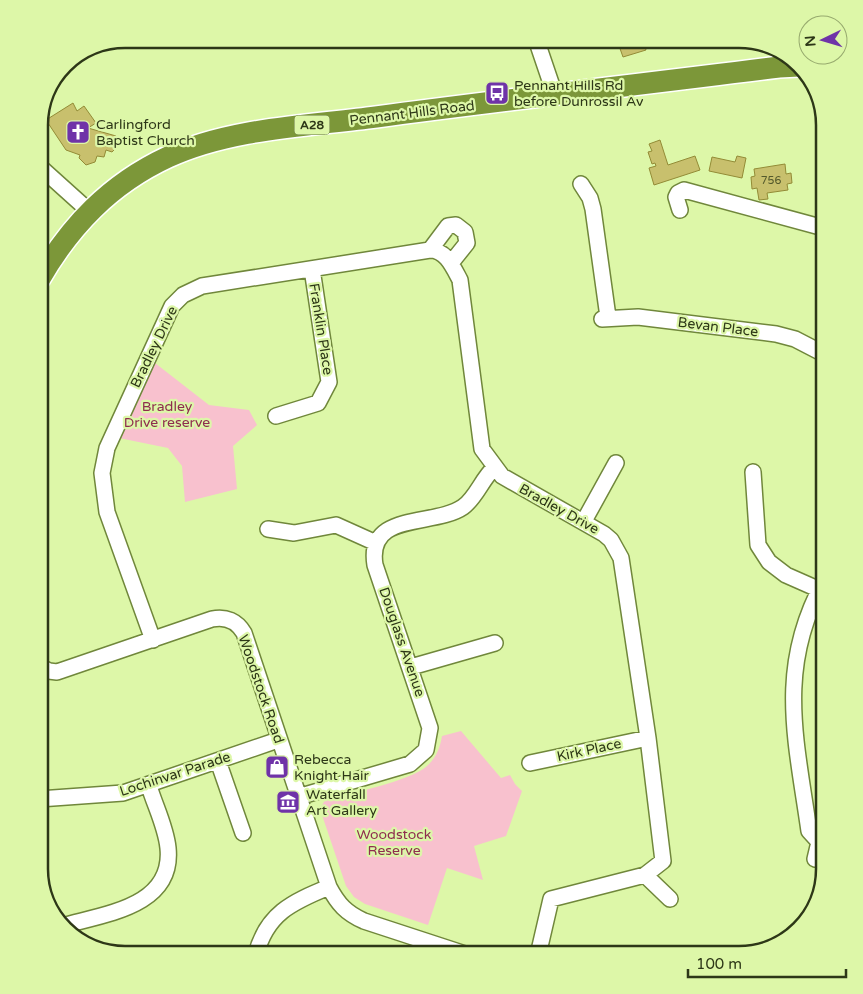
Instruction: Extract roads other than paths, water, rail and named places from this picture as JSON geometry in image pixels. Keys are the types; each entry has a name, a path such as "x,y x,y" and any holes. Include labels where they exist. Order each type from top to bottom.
{"highway":[{"name":"Pennant Hills Road","path":"48,265 60,246 89,211 136,174 170,156 207,144 289,128 788,65"}],"street":[{"path":"539,48 555,95"},
{"path":"48,174 89,211"},
{"name":"Bevan Place","path":"581,184 590,198 594,210 605,318 638,317 776,334 795,339 816,350"},
{"path":"680,210 676,197 678,193 684,190 816,226"},
{"path":"456,225 465,232 466,243 451,263 433,249 430,250 448,226 456,225"},
{"name":"Bradley Drive","path":"153,640 107,512 102,474 106,448 168,315 177,300 188,292 202,286 430,250"},
{"name":"Bradley Drive","path":"451,263 460,280 482,449 494,468 502,476 584,521 611,540 621,558 648,738 663,862 645,874 551,899 540,946"},
{"name":"Franklin Place","path":"276,416 318,403 329,382 312,269"},
{"path":"584,521 616,463"},
{"path":"268,529 284,534 294,534 336,525 376,543 381,535 394,527 464,507 494,468"},
{"path":"753,472 758,545 769,562 786,575 816,583"},
{"name":"Douglass Avenue","path":"298,796 410,764 422,755 429,740 430,728 375,565 376,543"},
{"path":"816,599 799,640 794,666 792,700 809,831 816,837"},
{"name":"Woodstock Road","path":"48,670 62,671 217,618 234,622 244,633 278,740 329,887 338,904 353,916 441,946"},
{"path":"410,667 495,643"},
{"name":"Kirk Place","path":"530,763 648,738"},
{"name":"Lochinvar Parade","path":"48,798 116,794 149,786 278,740"},
{"path":"218,761 243,833"},
{"path":"70,924 136,904 153,893 161,882 166,870 168,848 149,786"},
{"path":"645,874 670,899"},
{"path":"258,946 267,929 283,909 296,900 329,887"}],"place":[{"name":"Pennant Hills Rd before Dunrossil Av","path":"497,93"},
{"name":"Carlingford Baptist Church","path":"78,132"},
{"name":"Rebecca Knight Hair","path":"277,767"},
{"name":"Waterfall Art Gallery","path":"288,802"}],"park label":[{"name":"Bradley Drive reserve","path":"167,414"},
{"name":"Woodstock Reserve","path":"394,842"}]}
